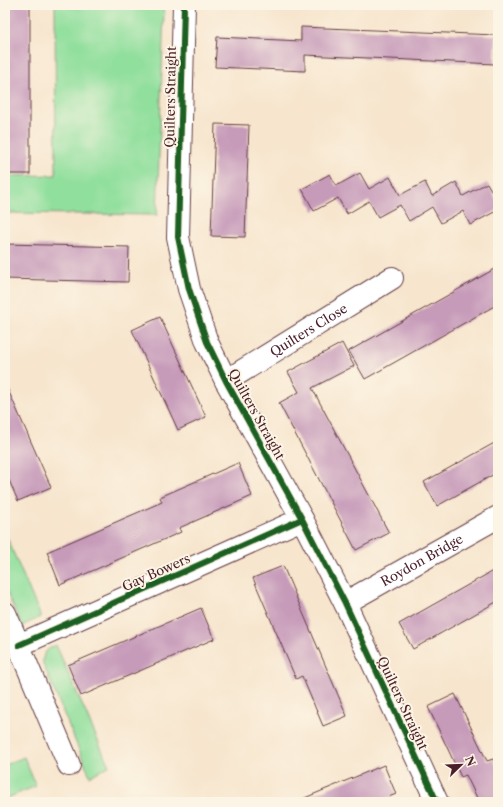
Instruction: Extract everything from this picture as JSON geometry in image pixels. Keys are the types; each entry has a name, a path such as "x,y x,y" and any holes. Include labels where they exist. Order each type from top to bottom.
{"street":[{"name":"Quilters Straight","path":"184,5 178,237 189,288 207,342 226,382 302,519 345,603 437,802"},
{"name":"Quilters Close","path":"226,382 392,278"},
{"name":"Roydon Bridge","path":"345,603 498,517"},
{"name":"Gay Bowers","path":"19,645 302,519"},
{"path":"5,613 69,765"}],"green space":[{"path":"55,5 149,5 162,7 164,11 157,215 5,213 5,176 56,175"},
{"path":"5,533 41,617 22,626 5,589"},
{"path":"56,645 109,766 90,776 43,664 45,652"},
{"path":"24,757 36,786 5,799 5,765"}],"building":[{"path":"5,5 30,5 30,174 5,174"},
{"path":"301,27 496,35 495,64 305,55 305,71 215,67 217,37 301,41"},
{"path":"215,124 249,125 245,237 211,236"},
{"path":"360,173 369,189 390,177 400,195 425,182 432,196 456,182 463,196 487,183 498,202 498,210 470,225 463,211 441,223 432,207 409,221 400,205 378,217 369,201 347,214 338,198 314,211 302,189 330,174 336,186"},
{"path":"5,244 129,247 128,282 5,279"},
{"path":"498,267 498,304 365,379 349,351"},
{"path":"160,317 206,417 178,430 132,330"},
{"path":"342,343 354,366 312,388 389,533 356,550 279,403 299,392 288,372"},
{"path":"5,383 51,487 18,501 5,471"},
{"path":"498,441 498,472 437,506 424,482"},
{"path":"238,463 252,496 179,528 181,532 60,585 47,552 162,502 160,497"},
{"path":"283,566 347,716 323,726 302,676 296,679 253,578"},
{"path":"498,568 498,601 413,649 399,624"},
{"path":"201,608 214,639 81,696 68,665"},
{"path":"455,694 487,761 493,759 498,769 498,802 479,802 466,775 461,777 428,707"},
{"path":"384,765 396,794 377,802 295,802"}],"cycle path":[{"path":"184,5 178,237 189,289 207,342 226,381 302,519 345,603 437,802"},
{"path":"19,645 302,519"}]}
